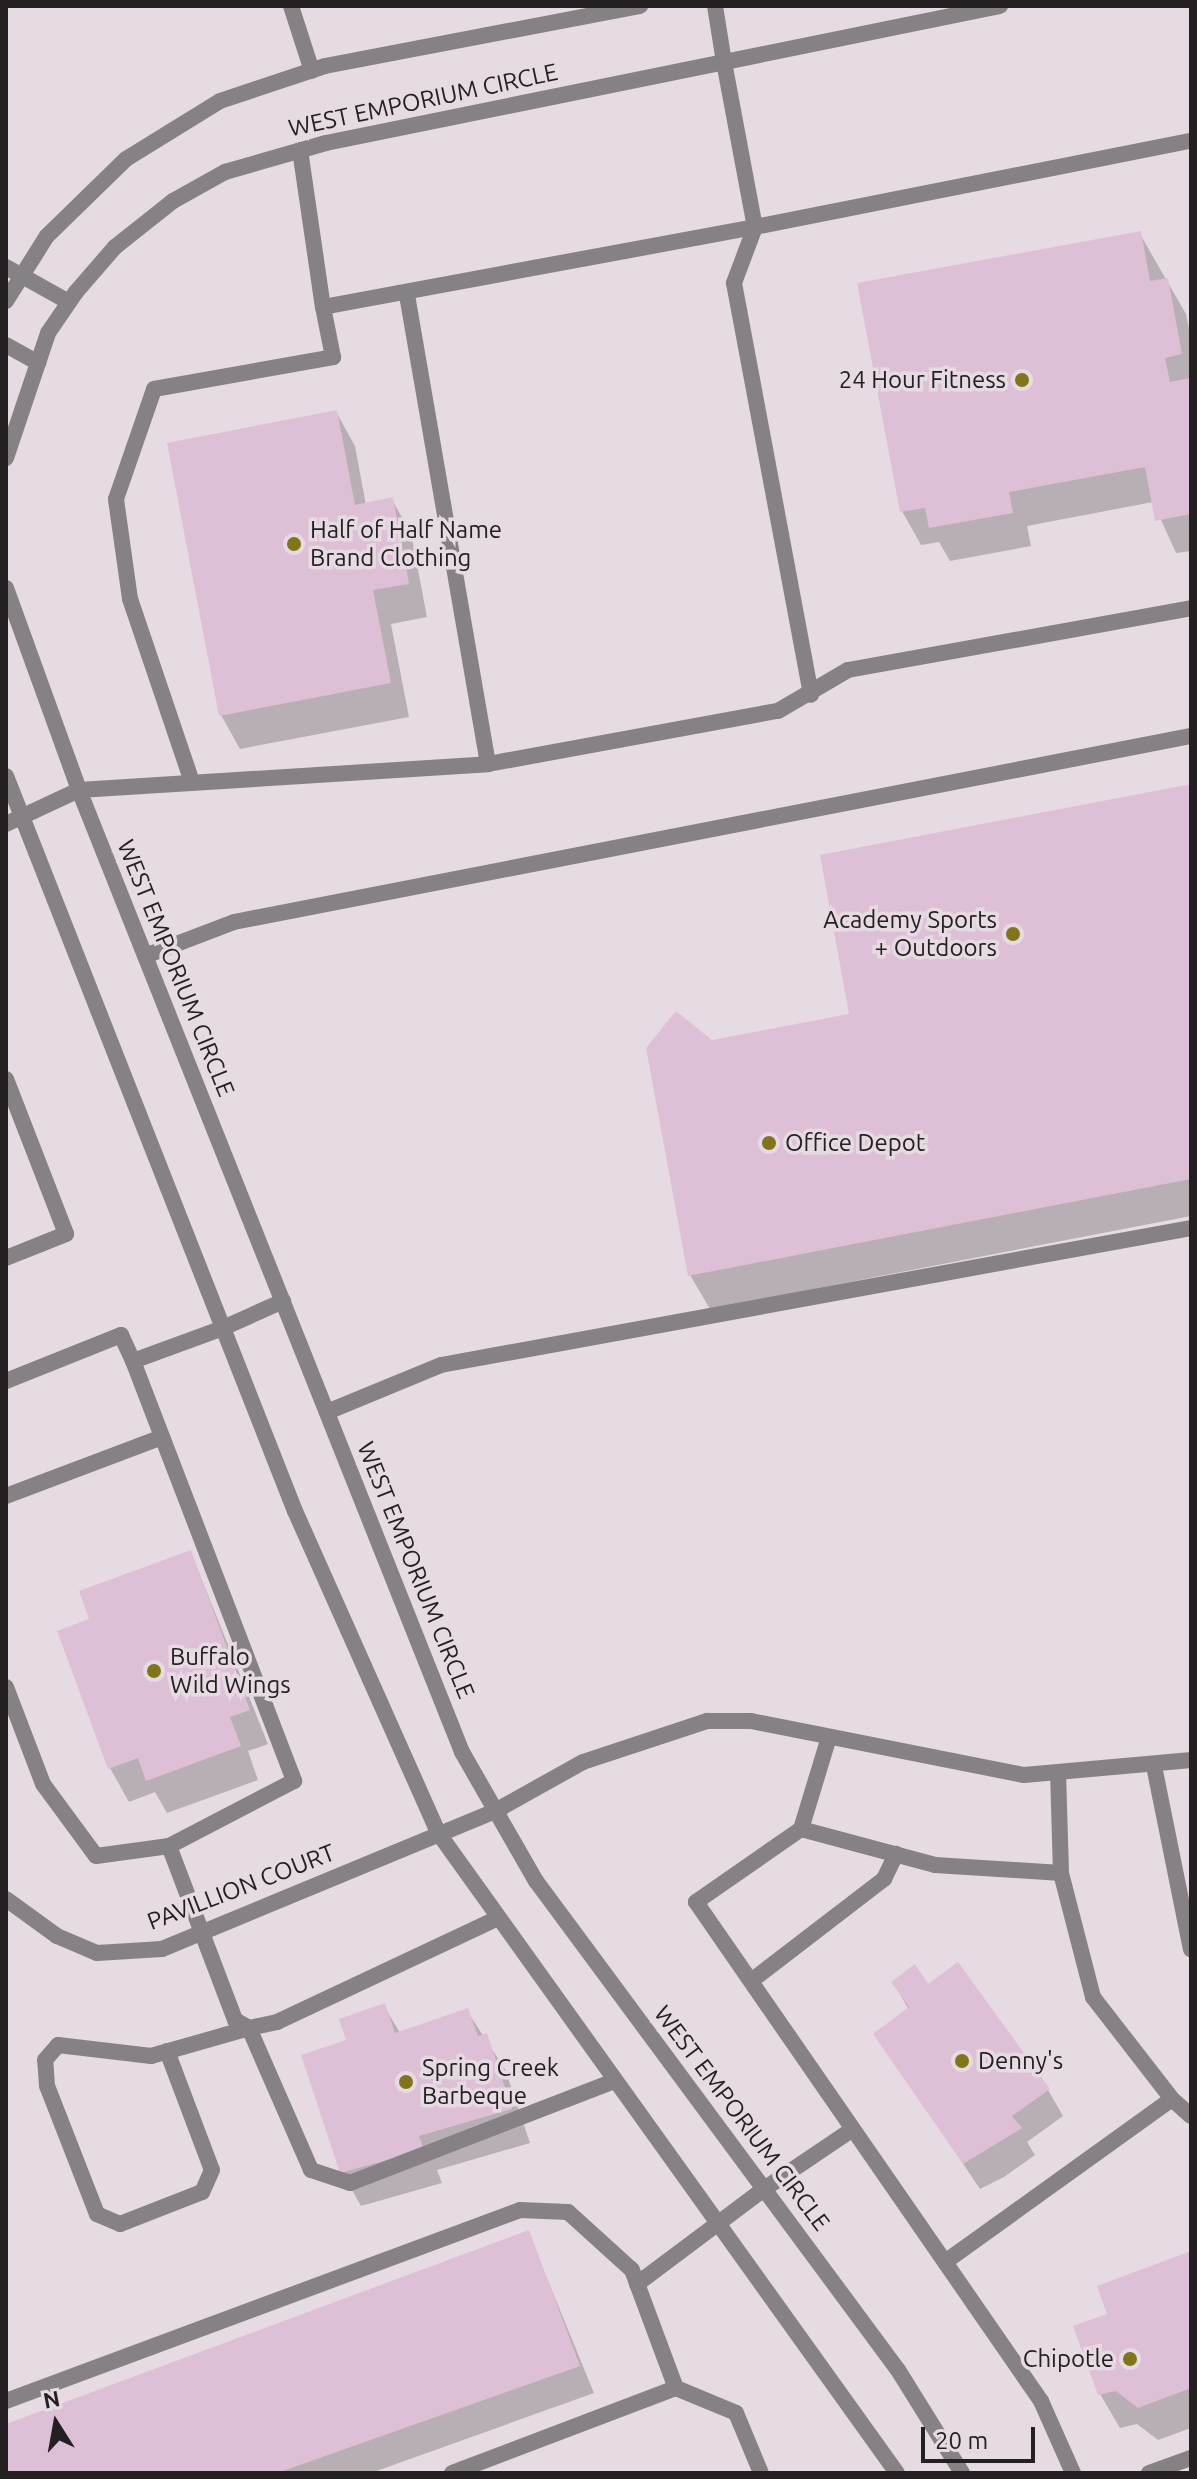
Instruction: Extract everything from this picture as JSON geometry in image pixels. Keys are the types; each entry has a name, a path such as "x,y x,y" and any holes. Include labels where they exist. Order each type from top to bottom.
{"street":[{"path":"291,6 312,71"},
{"name":"WEST EMPORIUM CIRCLE","path":"6,301 13,271 126,159 220,101 312,71 640,6"},
{"path":"715,6 755,227 734,283 811,695"},
{"name":"WEST EMPORIUM CIRCLE","path":"6,458 38,363 69,302 115,247 173,201 225,172 300,150 1000,6"},
{"path":"323,307 755,227 1191,141"},
{"path":"192,782 130,599 116,499 154,389 333,357 300,150"},
{"path":"13,271 69,302"},
{"path":"407,293 488,764"},
{"path":"6,345 38,363"},
{"name":"WEST EMPORIUM CIRCLE","path":"6,588 79,790 462,1752 536,1881 898,2370 962,2473"},
{"path":"6,824 79,790 488,764 778,711 811,695 848,670 1191,608"},
{"path":"145,956 234,922 1191,736"},
{"path":"6,776 295,1511 439,1834 496,1919 720,2222 897,2473"},
{"path":"6,1079 66,1234 6,1258"},
{"path":"327,1412 441,1365 1191,1228"},
{"path":"133,1361 223,1328 283,1301"},
{"path":"6,1381 121,1335 294,1781 169,1846 96,1856 43,1784 6,1687"},
{"path":"6,1496 162,1437"},
{"name":"PAVILLION COURT","path":"8,1905 97,1953 162,1949 497,1810 583,1762 707,1721 829,1737 976,1770 1058,1772 1154,1766 1191,1760"},
{"path":"829,1737 801,1829 696,1902 1041,2401 1073,2473"},
{"path":"1154,1766 1191,1949"},
{"path":"1058,1772 1061,1873 1093,1997 1172,2099 1191,2116"},
{"path":"801,1829 935,1865 1061,1873"},
{"path":"169,1846 235,2020 249,2028 311,2170 350,2183 615,2081"},
{"path":"751,1981 884,1879 896,1854"},
{"path":"167,2051 212,2170 202,2192 120,2224 97,2214 47,2086 45,2060 58,2045 167,2051 277,2022 496,1919"},
{"path":"945,2262 1172,2099"},
{"path":"637,2284 764,2189 853,2129"},
{"path":"6,2401 520,2210 568,2212 632,2270 676,2388"},
{"path":"452,2473 676,2388 736,2413 761,2473"},
{"path":"1149,2473 1191,2458"}],"building":[{"name":"24 Hour Fitness","path":"1141,231 1150,281 1168,278 1182,354 1165,358 1170,382 1191,378 1191,514 1155,521 1145,467 1009,492 1013,513 929,528 925,508 900,512 857,283"},
{"name":"Half of Half Name Brand Clothing","path":"337,410 355,505 393,497 409,584 373,590 391,683 219,716 167,443"},
{"name":"Academy Sports + Outdoors","path":"1191,784 1191,1179 688,1276 646,1048 676,1011 712,1040 849,1014 820,855"},
{"name":"Buffalo Wild Wings","path":"191,1550 250,1710 230,1717 241,1746 146,1781 138,1758 108,1769 57,1631 89,1619 79,1591"},
{"name":"Denny's","path":"958,1962 1050,2089 1012,2116 1022,2128 963,2164 873,2034 909,2007 891,1982 915,1964 928,1984"},
{"name":"Spring Creek Barbeque","path":"385,2003 395,2033 468,2008 478,2036 487,2033 512,2109 419,2136 424,2150 340,2173 301,2055 346,2040 339,2019"},
{"path":"529,2230 580,2366 277,2473 6,2473 6,2424"},
{"path":"1191,2251 1191,2388 1138,2408 1116,2391 1098,2395 1073,2326 1107,2314 1097,2286"}],"place":[{"name":"24 Hour Fitness","path":"1022,380"},
{"name":"Half of Half Name Brand Clothing","path":"294,544"},
{"name":"Academy Sports + Outdoors","path":"1013,934"},
{"name":"Office Depot","path":"769,1143"},
{"name":"Buffalo Wild Wings","path":"154,1671"},
{"name":"Denny's","path":"962,2061"},
{"name":"Spring Creek Barbeque","path":"406,2082"},
{"name":"Chipotle","path":"1130,2359"}]}
